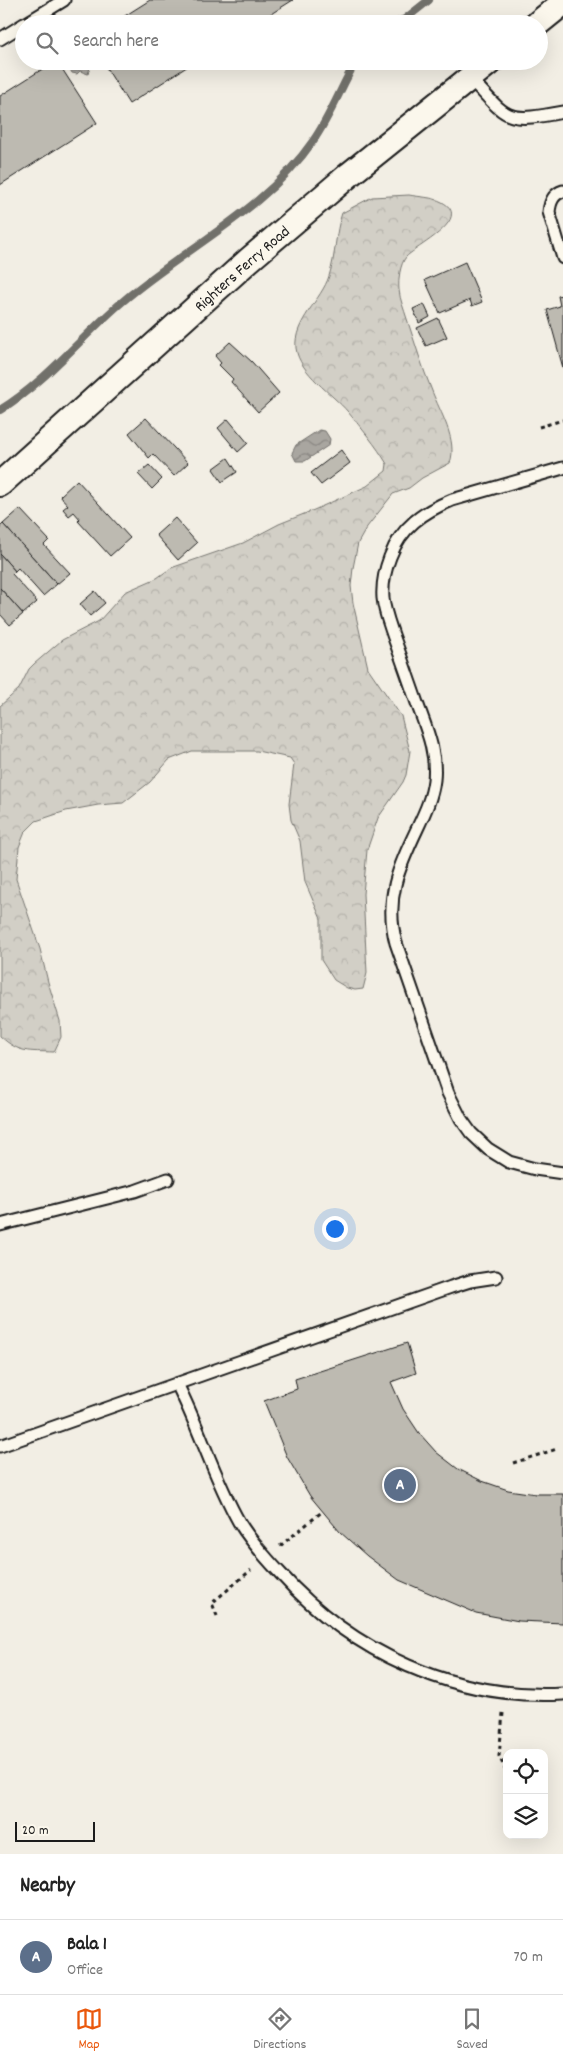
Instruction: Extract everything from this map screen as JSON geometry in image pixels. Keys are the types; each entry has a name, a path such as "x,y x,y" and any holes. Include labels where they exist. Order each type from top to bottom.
{"street":[{"path":"548,15 563,3"},
{"name":"Righters Ferry Road","path":"0,484 249,260 350,174 480,70"}],"lane":[{"path":"39,15 64,0"},
{"path":"0,39 15,30"},
{"path":"470,78 500,111 508,116 526,119 563,112"},
{"path":"563,191 553,198 549,212 563,258"},
{"path":"563,468 452,500 418,517 404,530 394,545 383,581 383,598 399,653 432,744 434,763 430,798 399,866 395,882 392,899 392,918 396,943 448,1093 461,1119 471,1133 488,1148 509,1162 534,1169 563,1173"},
{"path":"0,1225 135,1191 168,1179"},
{"path":"0,1446 470,1281 496,1277"},
{"path":"177,1384 190,1409 214,1472 241,1524 266,1558 308,1602 353,1636 402,1664 430,1675 489,1690 524,1694 563,1694"}],"path":[{"path":"538,427 563,420"},
{"path":"513,1463 557,1449"},
{"path":"278,1548 323,1511"},
{"path":"217,1616 212,1603 254,1568"},
{"path":"503,1712 499,1756 503,1765"}],"green space":[{"path":"409,195 438,200 450,209 451,216 440,232 404,260 399,277 399,286 401,301 422,364 447,426 452,445 452,454 450,463 422,478 409,488 393,494 367,527 358,543 353,568 351,586 353,603 368,668 401,716 410,751 403,782 378,818 367,850 363,894 367,973 363,989 347,988 334,980 321,960 321,919 305,882 300,841 291,820 289,804 294,764 290,758 257,751 192,751 169,760 150,782 123,803 66,811 36,821 25,832 19,847 16,879 40,949 60,1021 61,1037 54,1052 19,1049 0,1036 0,706 19,689 29,669 34,664 62,640 99,621 125,592 157,578 171,568 243,543 279,524 367,486 386,471 387,464 369,437 342,405 317,383 303,366 298,357 296,338 303,320 329,276 342,213 372,197"}],"water":[{"path":"70,70 89,70 88,74 80,71 77,74 72,73"},
{"path":"319,430 325,431 330,439 329,445 305,461 296,461 292,453 296,445"}],"building":[{"path":"150,0 293,0 269,15 126,15"},
{"path":"41,70 63,70 97,123 0,185 0,96"},
{"path":"108,70 182,70 129,104"},
{"path":"465,262 482,302 472,306 470,300 440,313 425,280"},
{"path":"563,295 563,368 547,310 560,306 558,296"},
{"path":"424,304 430,317 419,323 413,309"},
{"path":"438,318 447,337 426,346 417,328"},
{"path":"230,342 252,362 279,393 258,412 231,382 233,379 219,365 221,363 215,356"},
{"path":"146,418 188,463 174,476 153,454 149,458 129,433"},
{"path":"228,419 248,443 238,452 218,428"},
{"path":"341,450 350,463 321,485 311,473"},
{"path":"228,458 237,472 222,482 213,469"},
{"path":"149,465 162,479 152,489 138,474"},
{"path":"77,480 130,538 110,556 78,521 80,519 74,512 69,516 63,509 68,505 60,496"},
{"path":"20,509 49,540 44,545 70,573 57,584 3,524"},
{"path":"175,518 197,543 178,560 156,535"},
{"path":"3,524 57,584 43,596 18,568 15,571 0,554 0,527"},
{"path":"0,554 15,571 12,574 37,602 23,614 0,588"},
{"path":"0,588 23,614 10,625 0,614"},
{"path":"95,591 105,603 90,616 80,604"},
{"path":"407,1343 416,1373 391,1382 403,1409 419,1433 436,1452 458,1469 482,1481 508,1490 536,1494 563,1494 563,1623 519,1621 476,1613 399,1580 367,1556 340,1532 310,1496 287,1457 264,1401 297,1389 295,1379"}],"waterway":[{"path":"410,15 429,0"},
{"path":"0,410 33,386 122,302 272,188 294,166 313,141 325,122 351,70"}],"place":[{"name":"Bala 1","path":"400,1485"}]}
